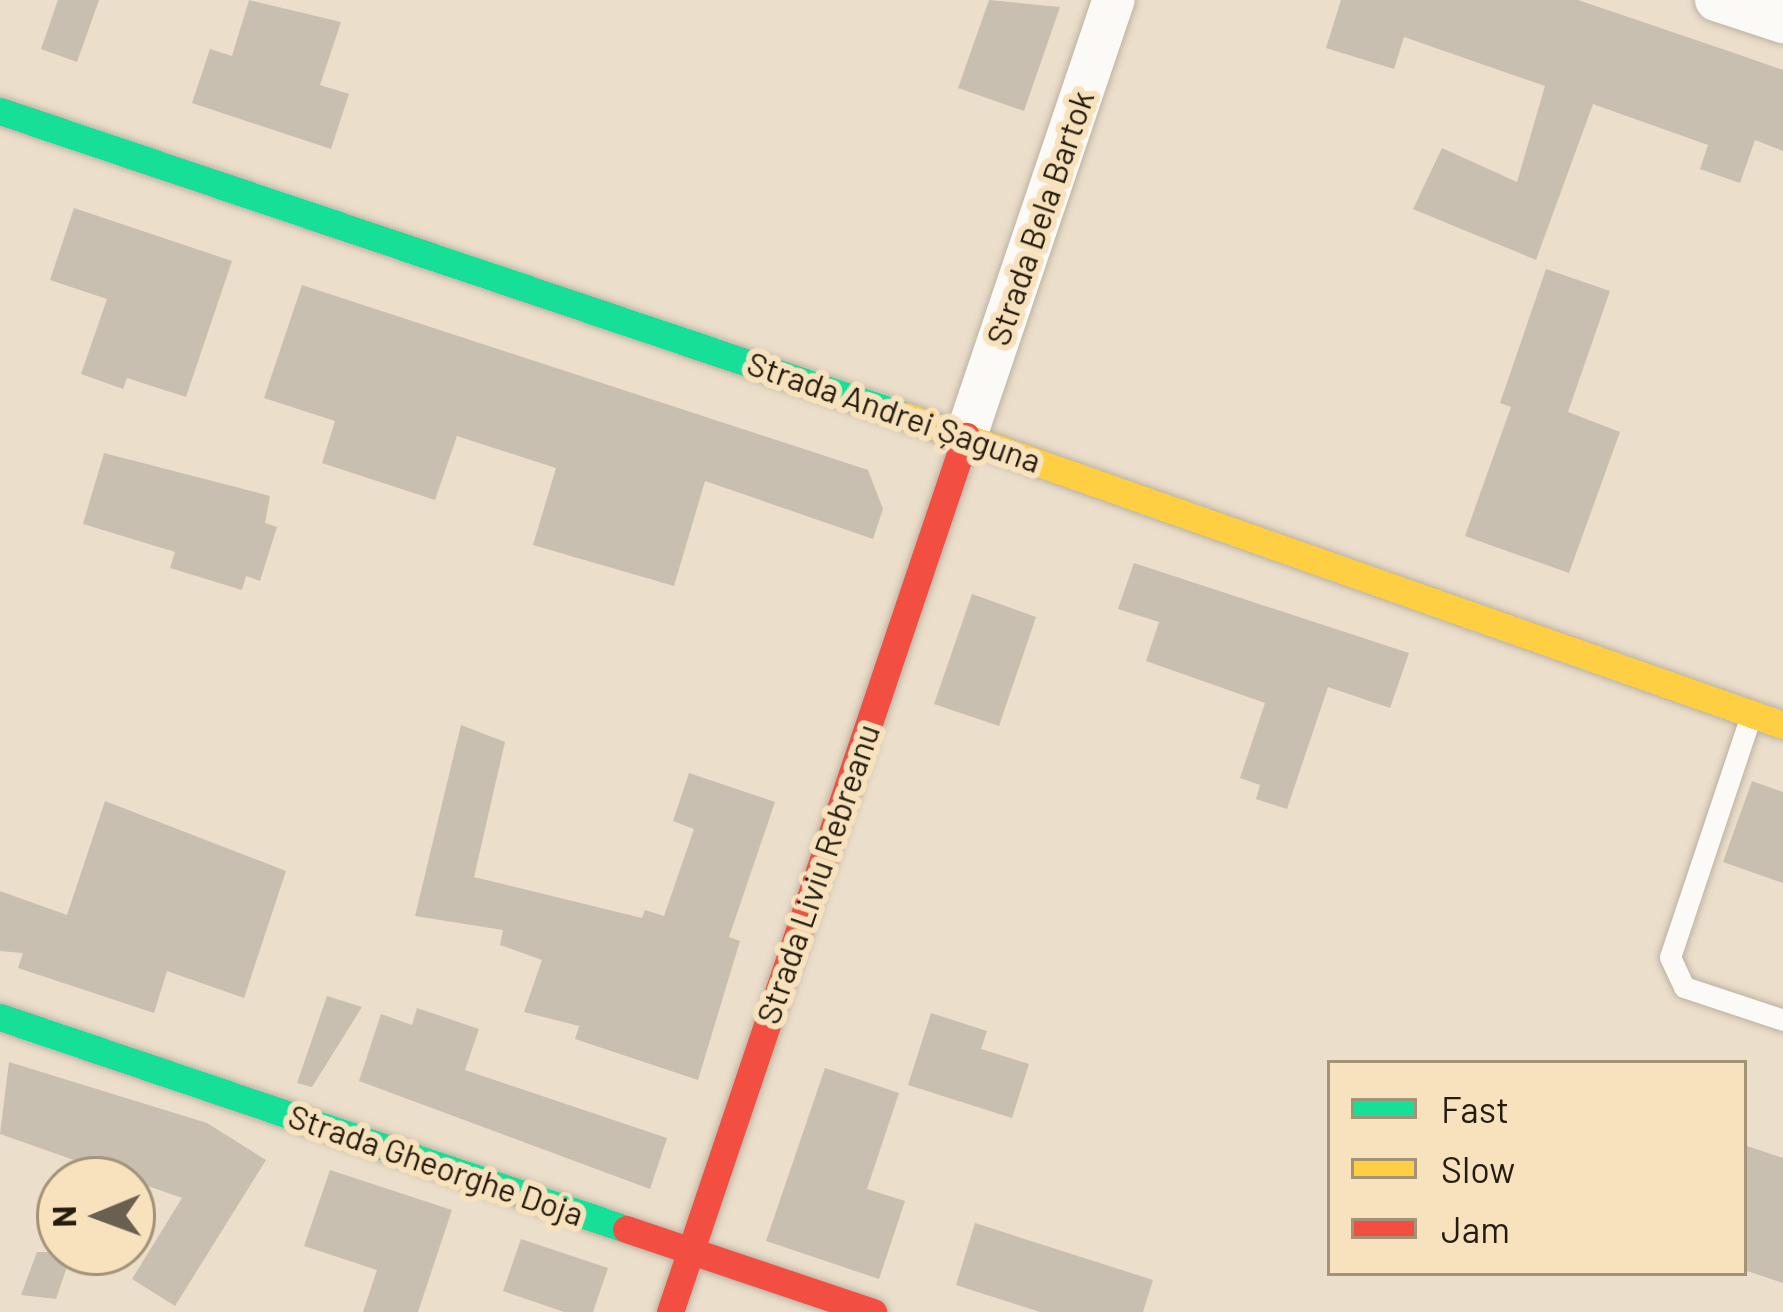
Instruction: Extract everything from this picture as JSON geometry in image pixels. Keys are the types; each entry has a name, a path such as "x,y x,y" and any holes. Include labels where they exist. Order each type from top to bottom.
{"main road":[{"name":"Strada Andrei Șaguna","path":"0,111 966,436 1783,725"},
{"name":"Strada Liviu Rebreanu","path":"670,1312 966,436"},
{"name":"Strada Gheorghe Doja","path":"0,1017 873,1312"}],"street":[{"name":"Strada Bela Bartok","path":"966,436 1114,0"},
{"path":"1716,0 1783,22"}],"lane":[{"path":"1751,714 1670,957 1684,986 1783,1020"}],"building":[{"path":"58,0 99,0 77,62 41,49"},
{"path":"249,0 341,22 320,85 349,94 331,149 192,103 210,49 232,56"},
{"path":"989,0 1060,7 1024,111 958,88"},
{"path":"1341,0 1578,0 1740,55 1783,70 1783,151 1755,140 1740,183 1700,169 1708,145 1593,104 1536,260 1413,209 1442,148 1517,182 1545,86 1404,37 1394,69 1326,48"},
{"path":"74,208 232,261 186,397 127,378 123,389 81,374 107,299 50,280"},
{"path":"1546,269 1610,291 1568,412 1620,432 1569,573 1465,536 1511,407 1500,403"},
{"path":"302,285 868,470 883,509 873,539 705,481 674,586 533,545 556,468 457,436 435,500 322,463 335,421 264,398"},
{"path":"104,453 270,496 265,523 277,527 260,581 246,576 242,590 170,568 175,552 83,524"},
{"path":"1134,563 1409,653 1390,708 1328,687 1287,809 1256,799 1260,785 1240,778 1265,703 1146,661 1159,622 1118,609"},
{"path":"972,594 1036,617 999,726 934,704"},
{"path":"461,725 505,742 474,877 642,918 645,910 664,916 694,829 673,821 689,773 775,802 729,937 740,941 698,1080 575,1039 579,1026 524,1012 542,960 500,945 503,930 415,916"},
{"path":"1752,781 1783,792 1783,883 1723,862"},
{"path":"105,801 286,871 244,998 167,971 154,1013 18,968 23,953 0,951 0,891 67,915"},
{"path":"327,996 362,1007 312,1087 297,1083"},
{"path":"417,1008 479,1029 465,1070 667,1138 650,1189 359,1081 381,1014 412,1025"},
{"path":"931,1013 987,1031 981,1049 1029,1064 1012,1118 908,1085"},
{"path":"9,1062 207,1123 266,1160 175,1306 132,1279 156,1276 156,1240 182,1198 156,1189 156,1156 63,1156 0,1134"},
{"path":"825,1068 899,1093 867,1189 905,1201 879,1279 766,1241"},
{"path":"1747,1146 1783,1158 1783,1283 1747,1271"},
{"path":"330,1170 452,1210 418,1312 363,1312 377,1270 304,1246"},
{"path":"975,1223 1153,1280 1143,1312 1040,1312 956,1285"},
{"path":"521,1239 608,1268 593,1312 564,1312 503,1291"},
{"path":"36,1255 36,1276 64,1276 56,1299 21,1295"}],"traffic: fast":[{"path":"0,111 905,416"},
{"path":"0,1017 626,1229"}],"traffic: slow":[{"path":"905,416 1783,725"}],"traffic: jam":[{"path":"670,1312 966,436"},
{"path":"626,1229 873,1312"}]}
